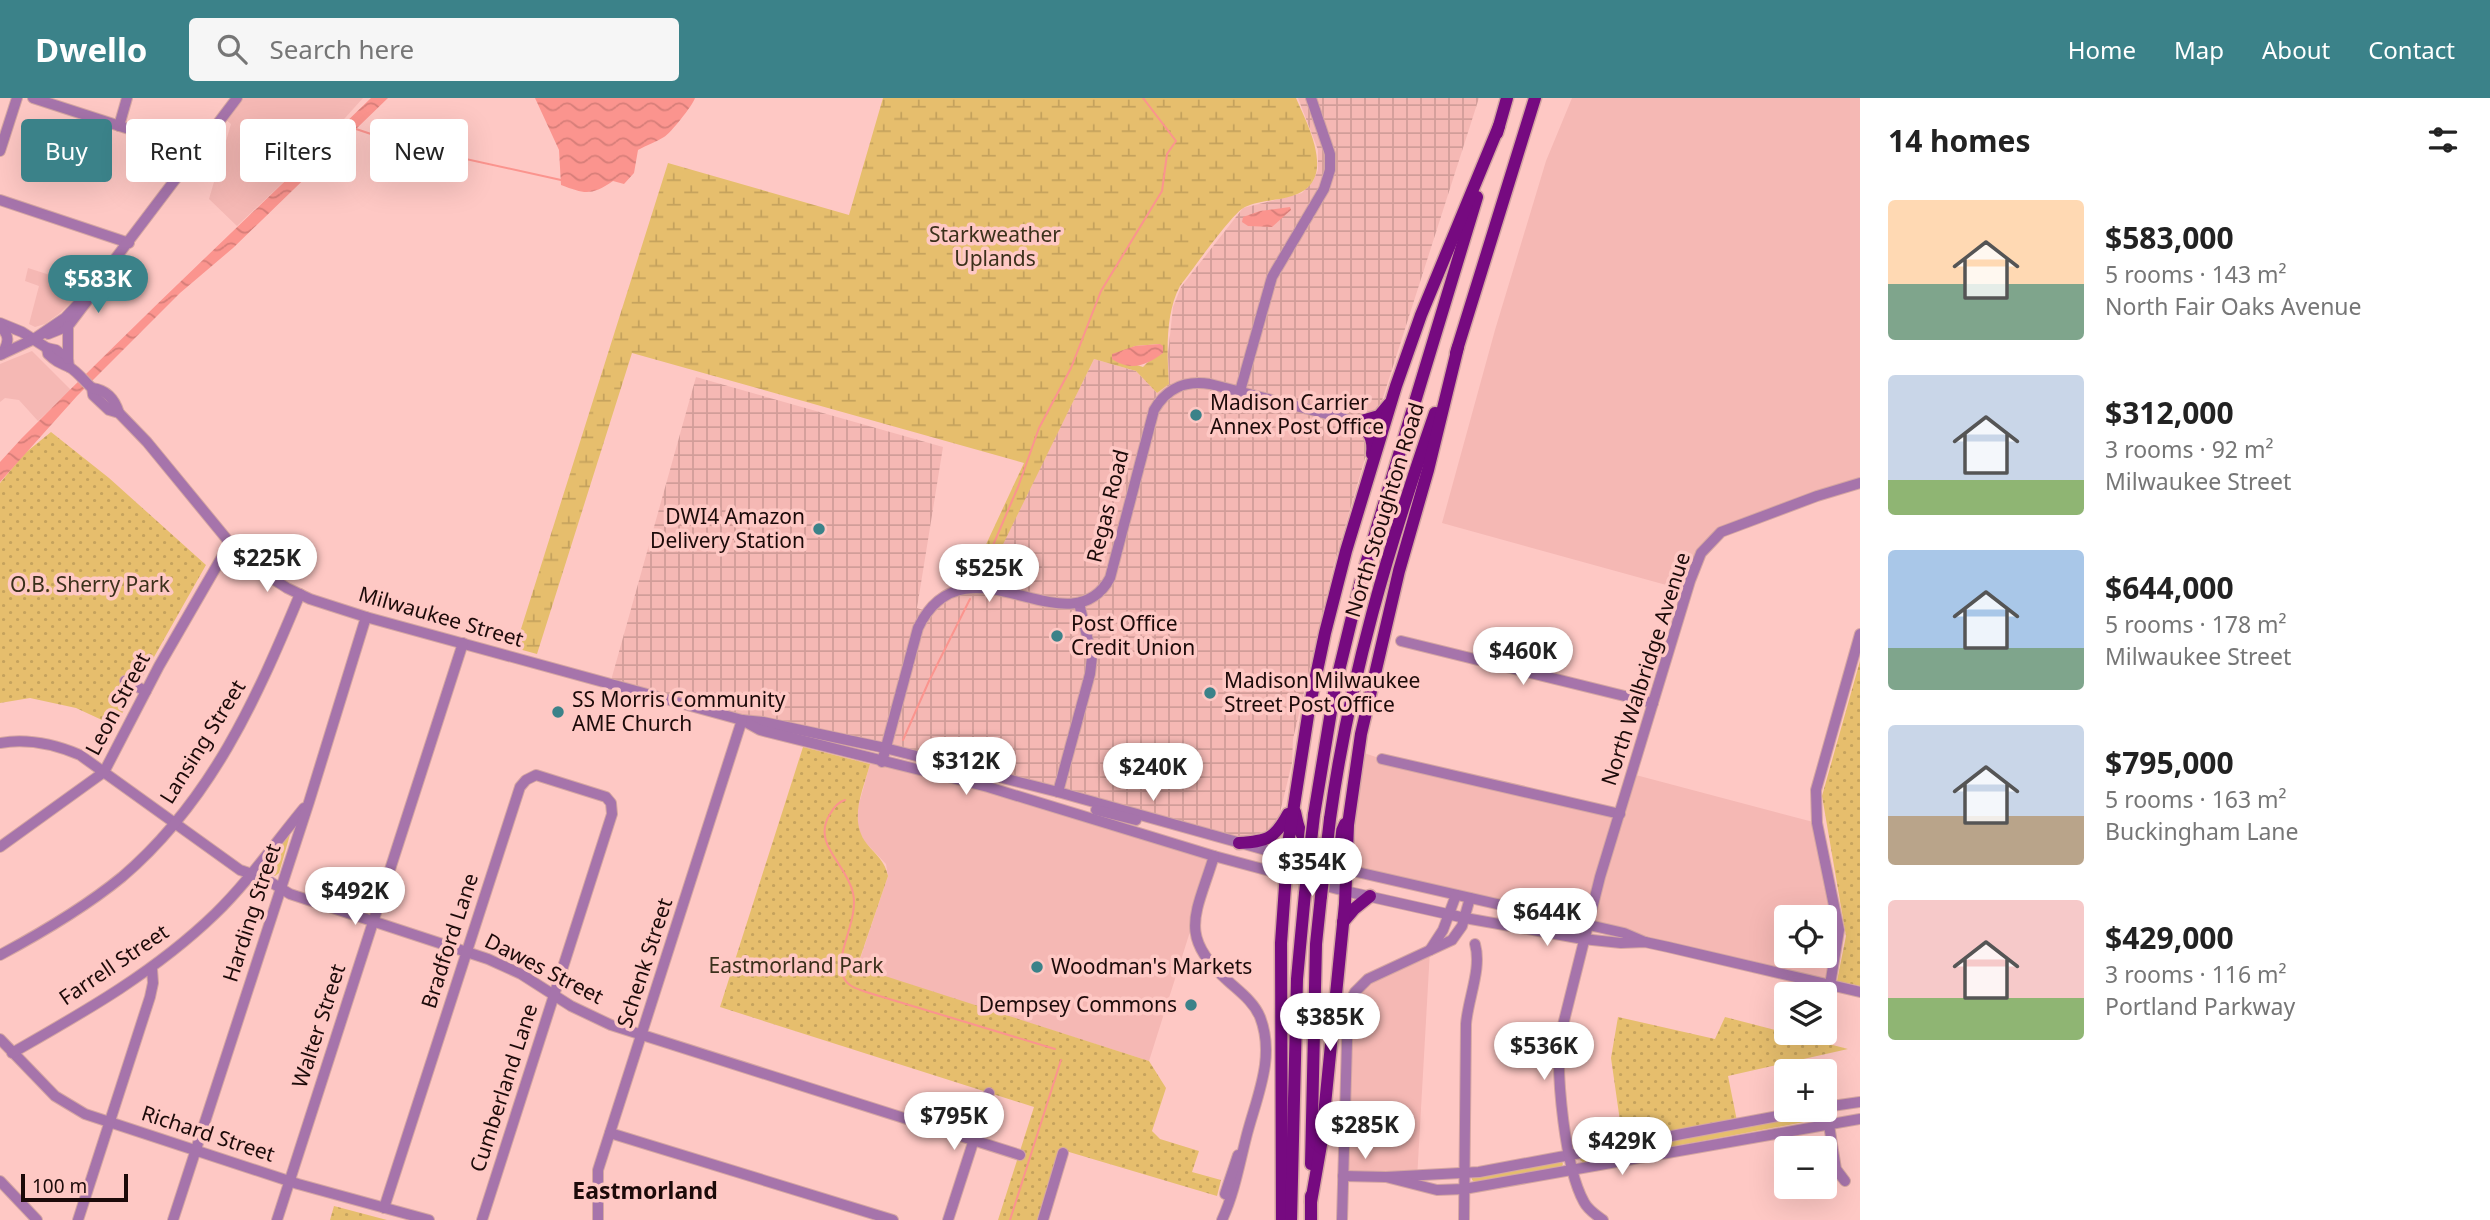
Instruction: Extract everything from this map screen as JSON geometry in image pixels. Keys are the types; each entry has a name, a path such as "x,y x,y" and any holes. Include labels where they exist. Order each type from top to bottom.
{"main road":[{"name":"North Stoughton Road","path":"1291,1220 1300,942 1314,815 1335,687 1361,580 1507,98"},
{"name":"North Stoughton Road","path":"1311,1202 1316,944 1330,819 1353,693 1376,596 1406,495 1458,346 1535,98"},
{"path":"1282,1220 1281,943 1287,856 1293,804 1325,633 1396,386 1499,126"},
{"path":"1311,1220 1343,923 1350,806 1361,734 1399,571 1428,470 1458,346"},
{"path":"1358,422 1373,419 1385,411 1396,386"},
{"path":"1358,422 1370,433 1372,440 1368,478"},
{"path":"1293,804 1304,837 1322,844 1339,836 1350,806"},
{"path":"1239,843 1263,841 1273,836 1280,830 1293,804"},
{"path":"1343,923 1349,914 1370,896"}],"street":[{"path":"0,149 17,98"},
{"path":"33,98 126,129"},
{"path":"118,126 127,98"},
{"path":"221,119 237,98"},
{"path":"1311,98 1330,154 1331,170 1324,189 1272,277 1240,391 1358,422"},
{"path":"34,339 65,318 97,283 174,182"},
{"path":"0,200 129,243"},
{"path":"1,355 68,326 82,310 97,283"},
{"path":"0,325 8,336 8,343 1,355"},
{"name":"Milwaukee Street","path":"0,325 56,350 92,388 101,389 110,397 116,403 118,413 169,466 240,554 271,579 300,594 366,617 742,720 885,748 1058,792 1287,856 1587,924 1624,933 1645,942 1817,982"},
{"path":"68,326 68,363"},
{"name":"Regas Road","path":"1079,603 1098,594 1110,578 1154,410 1164,396 1176,387 1198,382 1240,391"},
{"name":"North Walbridge Avenue","path":"1603,1220 1585,1204 1573,1171 1561,1096 1558,1059 1560,1037 1587,924 1690,581 1701,553 1715,537 1750,520 1860,483"},
{"name":"Leon Street","path":"0,847 104,772 146,691 230,543"},
{"path":"882,762 918,628 927,611 959,590 975,587 1056,604 1079,603 1092,657 1090,674 1058,792 1046,797 981,785"},
{"name":"Lansing Street","path":"0,955 66,918 106,889 175,824 240,727 267,675 300,594"},
{"name":"Harding Street","path":"173,1220 309,802 366,617"},
{"path":"1830,982 1839,930 1817,823 1816,790 1860,634"},
{"path":"1401,641 1653,703"},
{"name":"Walter Street","path":"278,1220 463,643"},
{"path":"125,681 146,691"},
{"name":"Milwaukee Street","path":"742,720 760,730 981,785 1214,856 1345,891 1450,915 1583,939 1621,943 1645,942"},
{"name":"Schenk Street","path":"597,1220 598,1170 742,720"},
{"name":"Dawes Street","path":"0,743 24,741 55,746 80,755 240,870 264,878 290,894 468,952 521,974 587,1014 642,1035 1020,1155"},
{"path":"1382,759 1619,814"},
{"name":"Bradford Lane","path":"384,1208 520,787 536,775 606,797 612,807"},
{"name":"Farrell Street","path":"12,1052 152,969 217,912 309,802"},
{"path":"1057,807 1070,802 1118,817 1171,824"},
{"name":"Cumberland Lane","path":"482,1220 612,814 612,807"},
{"path":"1214,856 1195,924 1197,943 1211,965 1253,1004 1265,1033 1266,1056 1264,1074 1246,1139 1233,1164 1220,1220"},
{"path":"1430,950 1440,936 1457,895"},
{"path":"1342,1220 1348,1006 1355,992 1368,979 1452,940 1462,926 1470,898"},
{"path":"1464,1220 1466,1024 1476,968 1475,944"},
{"path":"78,1220 150,997 152,969"},
{"name":"Milwaukee Street","path":"1837,987 1860,992"},
{"name":"Richard Street","path":"0,1040 59,1100 74,1109 109,1123 290,1181 429,1220"},
{"path":"948,1220 989,1093"},
{"path":"1837,1105 1860,1102"},
{"path":"1343,1176 1464,1173 1774,1117"},
{"path":"1386,1177 1437,1189 1464,1189 1860,1119"},
{"path":"1828,1124 1836,1169 1845,1181"},
{"path":"610,1133 893,1220"},
{"path":"1042,1220 1063,1153"},
{"path":"0,1181 37,1220"}],"shaded area":[{"path":"237,98 363,98 344,119 240,119 240,182 284,182 237,226 209,199 214,182 226,182 226,141 231,124 224,118"},
{"path":"1298,98 1479,98 1379,410 1334,565 1293,739 1292,763 1276,829 1246,836 1215,836 610,684 696,377 943,447 917,608 927,611 975,587 1009,530 1094,359 1136,371 1157,393 1169,384 1168,354 1173,307 1181,287 1243,208 1302,193 1313,181 1318,170 1318,150"},
{"path":"1572,98 1860,98 1860,483 1721,532 1701,553 1688,591 1442,523 1495,330 1546,161"},
{"path":"28,268 87,287 60,313 45,324 35,327 29,324 39,286 25,281"},
{"path":"32,351 71,390 38,421 19,400 5,398 0,402 0,364"},
{"path":"1358,751 1382,759 1619,813 1632,774 1817,823 1834,905 1774,905 1774,968 1832,968 1830,982 1817,982 1345,869"},
{"path":"882,762 1214,856 1149,1061 857,968 888,876 886,864 865,842 857,828 857,811 870,764"},
{"path":"1430,950 1417,1179 1343,1176 1348,1006 1362,983"}],"green space":[{"name":"Starkweather Uplands","path":"883,98 1296,98 1316,152 1314,179 1306,189 1292,196 1245,207 1222,231 1180,286 1169,321 1169,384 1157,393 1136,371 1094,359 985,581 969,581 1024,463 632,353 537,654 515,648 668,163 849,215","holes":["1160,344 1163,353 1143,367 1112,357 1135,346"]},
{"name":"O.B. Sherry Park","path":"51,432 109,478 206,565 115,726 76,708 30,698 0,703 0,483 24,454"},
{"path":"1860,661 1860,986 1837,981 1846,936 1822,796"},
{"name":"Eastmorland Park","path":"803,747 870,764 859,805 858,825 861,835 882,862 888,876 857,967 1149,1061 1166,1088 1152,1131 1160,1139 1199,1151 1192,1172 1221,1180 1217,1196 1059,1149 1037,1220 998,1220 1034,1107 720,1007"},
{"path":"291,831 279,873 275,876 263,871 262,868"},
{"path":"1618,1017 1715,1039 1725,1017 1774,1030 1774,1045 1833,1045 1848,1049 1804,1059 1774,1059 1774,1066 1728,1076 1737,1121 1623,1142 1611,1058"},
{"path":"1774,1121 1804,1122 1584,1163 1580,1158"},
{"path":"1561,1160 1561,1168 1476,1183 1472,1180 1472,1177"},
{"path":"334,1206 387,1220 330,1220"}],"water":[{"path":"371,98 388,98 356,129 356,119 349,119"},
{"path":"535,98 695,98 667,135 638,150 634,173 624,184 613,181 588,192 561,185 559,150"},
{"path":"284,182 301,182 233,248 180,293 77,396 0,482 0,462 151,310"},
{"path":"1290,207 1291,210 1272,227 1248,226 1242,222 1243,217 1260,211"},
{"path":"1135,346 1163,346 1163,353 1145,364 1132,366 1112,359 1112,354"}],"waterway":[{"path":"982,571 1018,487 1039,428 1071,368 1101,291 1162,191 1167,154 1176,141 1143,98"},
{"path":"356,129 370,134"},
{"path":"468,159 561,180"},
{"path":"903,740 970,599"},
{"path":"845,800 836,805 825,825 827,845 850,883 853,893 853,914 841,965 845,980 866,992 1055,1049"},
{"path":"1010,1220 1061,1060"}],"place":[{"name":"Madison Carrier Annex Post Office","path":"1196,415"},
{"name":"DWI4 Amazon Delivery Station","path":"819,529"},
{"name":"Post Office Credit Union","path":"1057,636"},
{"name":"Madison Milwaukee Street Post Office","path":"1210,693"},
{"name":"SS Morris Community AME Church","path":"558,712"},
{"name":"Woodman's Markets","path":"1037,967"},
{"name":"Dempsey Commons","path":"1191,1005"}],"district":[{"name":"Eastmorland","path":"645,1191"}]}
